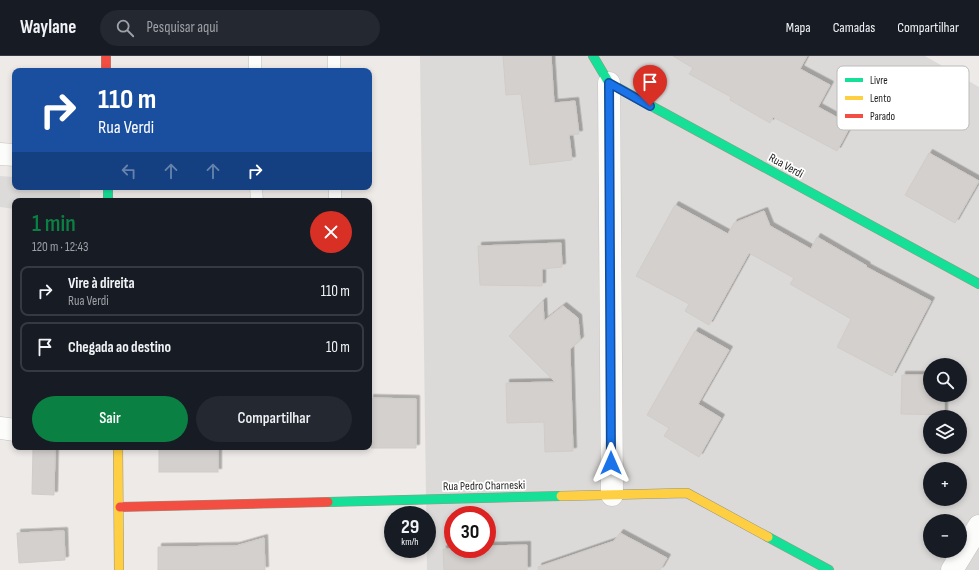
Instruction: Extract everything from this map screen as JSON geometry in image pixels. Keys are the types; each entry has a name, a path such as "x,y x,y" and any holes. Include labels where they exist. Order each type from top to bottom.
{"street":[{"path":"106,56 106,68"},
{"path":"593,56 609,83 612,495"},
{"name":"Rua Verdi","path":"609,83 979,284"},
{"path":"0,154 12,155"},
{"path":"0,428 12,430"},
{"path":"118,450 120,507 119,570"},
{"name":"Rua Pedro Charneski","path":"120,507 687,493 829,570"},
{"path":"952,570 979,526"}],"lane":[{"path":"255,56 255,68"},
{"path":"334,56 334,68"}],"shaded area":[{"path":"420,56 925,56 942,66 837,66 837,130 969,130 969,81 979,87 979,570 427,570 427,558 436,558 436,506 426,506"},
{"path":"0,176 12,177 12,190 80,190 80,198 12,198 12,209 0,207"}],"building":[{"path":"503,56 551,56 554,103 575,101 579,134 569,135 572,160 530,165 521,94 506,95"},
{"path":"673,56 807,56 800,69 830,85 818,107 837,117 837,130 848,130 837,151 773,117 770,123 730,100 731,97 689,74 693,68"},
{"path":"929,153 979,181 955,223 905,195"},
{"path":"675,205 728,234 734,223 764,211 770,226 811,249 817,237 867,266 866,267 931,301 892,376 837,347 851,319 790,284 794,278 749,253 709,325 685,311 689,304 636,276"},
{"path":"561,243 562,267 542,269 542,286 480,285 478,246"},
{"path":"543,301 544,321 563,306 578,318 580,340 570,349 573,451 545,452 544,422 507,423 506,383 555,382 509,336"},
{"path":"695,331 729,350 698,404 721,418 699,457 664,436 669,428 647,415"},
{"path":"902,375 923,375 923,402 944,402 944,410 923,410 923,415 901,414"},
{"path":"372,398 416,399 416,448 372,448"},
{"path":"33,450 55,450 54,495 32,494"},
{"path":"159,450 218,450 218,472 159,472"},
{"path":"64,531 65,560 19,563 17,533"},
{"path":"620,533 667,558 660,570 539,570 538,567 614,541"},
{"path":"264,538 265,570 158,570 158,547 236,546"},
{"path":"527,545 527,570 444,570 443,549 444,558 496,558 496,546"}],"traffic: fast":[{"path":"593,56 609,83 979,284"},
{"path":"108,190 108,198"},
{"path":"328,502 561,496"},
{"path":"768,537 829,570"}],"traffic: slow":[{"path":"118,450 119,570"},
{"path":"561,496 687,493 768,537"}],"traffic: jam":[{"path":"106,56 106,68"},
{"path":"120,507 328,502"}],"route":[{"path":"611,463 609,83 650,106"}]}
